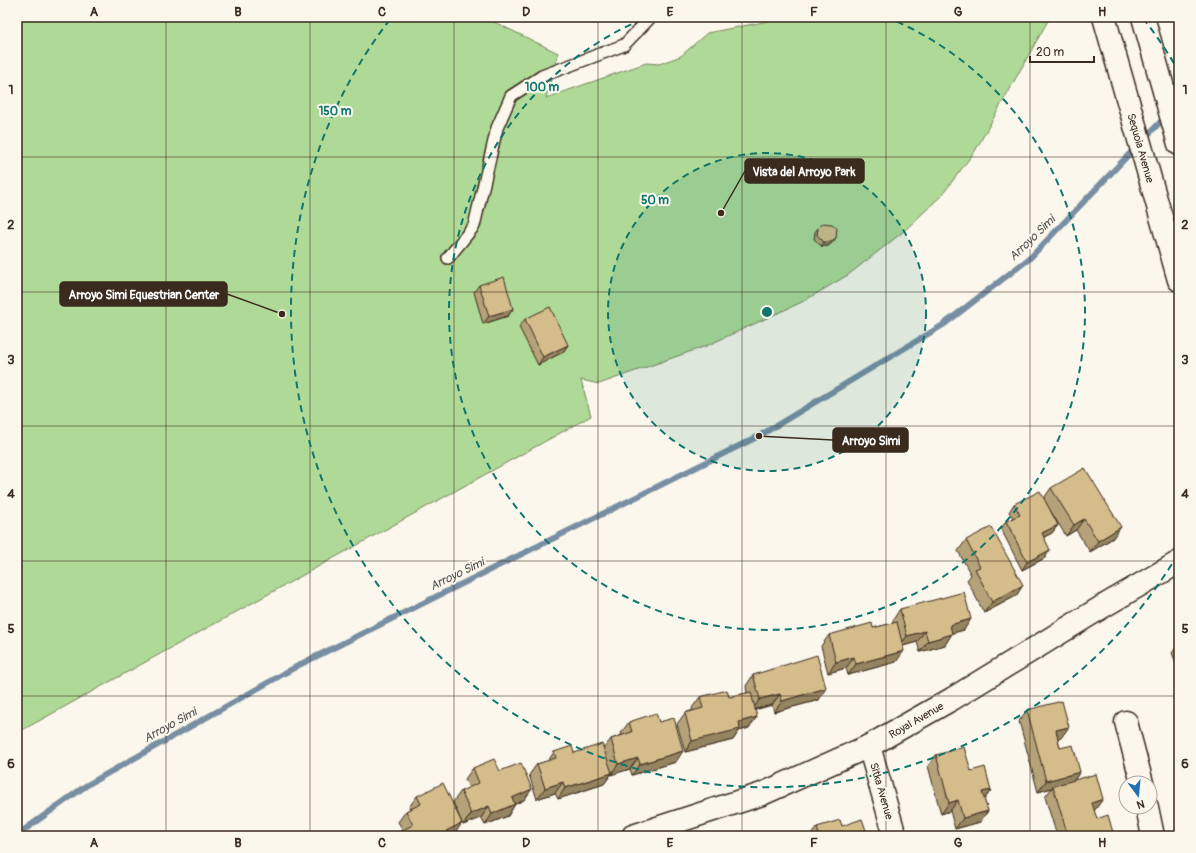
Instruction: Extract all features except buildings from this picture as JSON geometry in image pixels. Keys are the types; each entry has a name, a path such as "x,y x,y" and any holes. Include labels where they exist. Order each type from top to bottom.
{"main road":[{"name":"Sequoia Avenue","path":"1104,17 1179,280"},
{"path":"1143,17 1179,144"},
{"name":"Royal Avenue","path":"633,836 762,794 869,746 952,699 1179,562"},
{"path":"1126,722 1140,775"},
{"name":"Sitka Avenue","path":"869,746 895,836"},
{"path":"1149,815 1153,836"}],"lane":[{"path":"448,258 474,226 497,128 511,96 542,76 624,45 651,17"}],"green space":[{"path":"17,17 484,17 558,53 546,98 646,63 659,64 681,56 707,33 789,17 1050,17 975,151 942,195 903,232 848,275 802,302 706,346 599,384 581,380 591,416 17,733"}],"waterway":[{"name":"Arroyo Simi","path":"1143,140 1166,116"},
{"name":"Arroyo Simi","path":"17,835 87,785 301,664 759,436 943,325 1030,258 1137,146"}],"place":[{"name":"Vista del Arroyo Park","path":"721,213"},
{"name":"Arroyo Simi Equestrian Center","path":"282,314"},
{"name":"Arroyo Simi","path":"759,436"}]}
